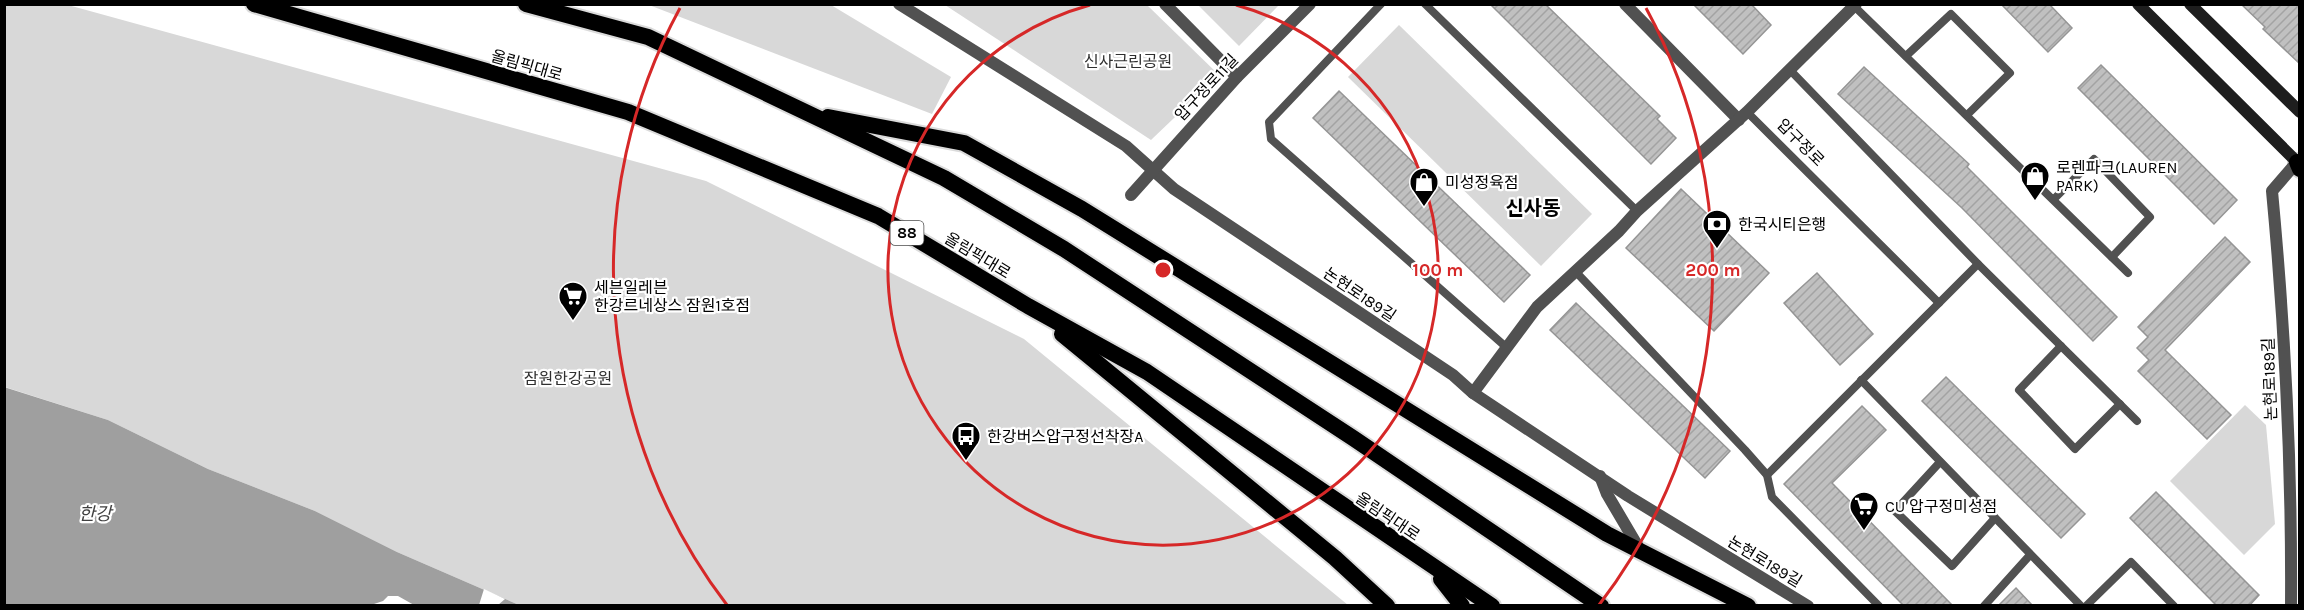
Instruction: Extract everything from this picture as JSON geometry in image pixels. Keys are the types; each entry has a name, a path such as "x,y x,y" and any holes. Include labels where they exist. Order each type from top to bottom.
{"highway":[{"name":"올림픽대로","path":"254,4 628,112 878,216 1028,306 1147,372 1492,606"},
{"path":"526,4 648,37 944,178 1064,249 1602,606"},
{"path":"802,112 964,143 1082,209 1607,534 1748,606"},
{"path":"1028,306 1335,558 1387,606"},
{"path":"1433,568 1462,606"}],"main road":[{"path":"2138,4 2298,165"},
{"path":"2190,4 2300,112"}],"street":[{"name":"논현로189길","path":"899,4 1126,146 1154,168 1174,189 1453,375 1473,393 1628,495 1808,606"},
{"path":"1165,4 1237,77"},
{"name":"압구정로11길","path":"1131,195 1237,77 1310,4"},
{"path":"1625,4 1743,116"},
{"path":"1473,393 1537,307 1619,231 1637,211 1743,116 1855,5"},
{"name":"논현로189길","path":"2291,606 2291,528 2284,320 2272,191 2298,165"},
{"path":"1599,475 1607,494 1640,551"}],"lane":[{"path":"1381,4 1269,122 1271,139 1506,347"},
{"path":"1425,4 1637,211"},
{"path":"1855,5 2128,273"},
{"path":"1906,56 1951,14 2010,73 1967,115"},
{"path":"1790,70 1978,264 2137,421"},
{"name":"압구정로","path":"1743,116 1939,303"},
{"path":"2054,199 2094,159 2151,217 2112,257"},
{"path":"1767,475 1978,264"},
{"path":"1575,271 1767,475 1772,497 1879,606"},
{"path":"2061,346 2019,390 2075,449 2120,404"},
{"path":"1861,380 2081,606"},
{"path":"1940,462 1895,511 1952,566 1995,518"},
{"path":"1984,606 2030,555"},
{"path":"2086,606 2131,561 2174,606"}],"green space":[{"name":"잠원한강공원","path":"4,5 68,5 706,181 1024,339 1348,605 519,605 397,552 315,511 208,469 108,420 5,387"},
{"path":"649,5 831,5 951,77 932,114"},
{"name":"신사근린공원","path":"945,5 1147,5 1219,75 1151,140"},
{"path":"1198,5 1279,5 1239,46"},
{"path":"1399,25 1592,214 1541,266 1348,77"},
{"path":"2245,405 2266,425 2275,524 2244,555 2170,481"}],"water":[{"name":"한강","path":"4,387 108,420 208,469 315,511 397,552 519,605 5,605"}],"pier":[{"path":"484,589 505,599 498,605 479,605"},
{"path":"388,596 398,596 414,605 371,605 383,601"}],"building":[{"path":"1490,4 1545,4 1660,116 1657,119 1676,138 1651,164"},
{"path":"1693,4 1751,4 1771,25 1743,54"},
{"path":"2001,4 2049,4 2072,28 2048,52"},
{"path":"2241,4 2300,4 2300,64 2263,29 2265,27"},
{"path":"2101,65 2237,200 2214,224 2078,88"},
{"path":"1864,67 1969,164 1967,167 2117,317 2093,341 1962,208 1838,94"},
{"path":"1339,91 1530,275 1504,302 1313,118"},
{"path":"1681,189 1769,273 1714,331 1626,248"},
{"path":"2225,237 2250,262 2165,350 2231,415 2207,439 2138,371 2149,360 2137,348 2148,337 2138,327"},
{"path":"1817,273 1873,334 1840,365 1784,303"},
{"path":"1576,303 1730,451 1705,478 1550,330"},
{"path":"1946,377 2085,514 2061,538 1922,401"},
{"path":"1862,406 1886,430 1832,483 1953,606 1904,606 1784,484"},
{"path":"2156,492 2259,595 2249,606 2217,606 2130,518"},
{"path":"2016,588 2033,606 1998,606"}],"place":[{"name":"로렌파크(LAUREN PARK)","path":"2035,202"},
{"name":"미성정육점","path":"1424,208"},
{"name":"한국시티은행","path":"1717,250"},
{"name":"세븐일레븐 한강르네상스 잠원1호점","path":"573,322"},
{"name":"한강버스압구정선착장A","path":"966,462"},
{"name":"CU 압구정미성점","path":"1864,532"}],"district":[{"name":"신사동","path":"1533,208"}]}
